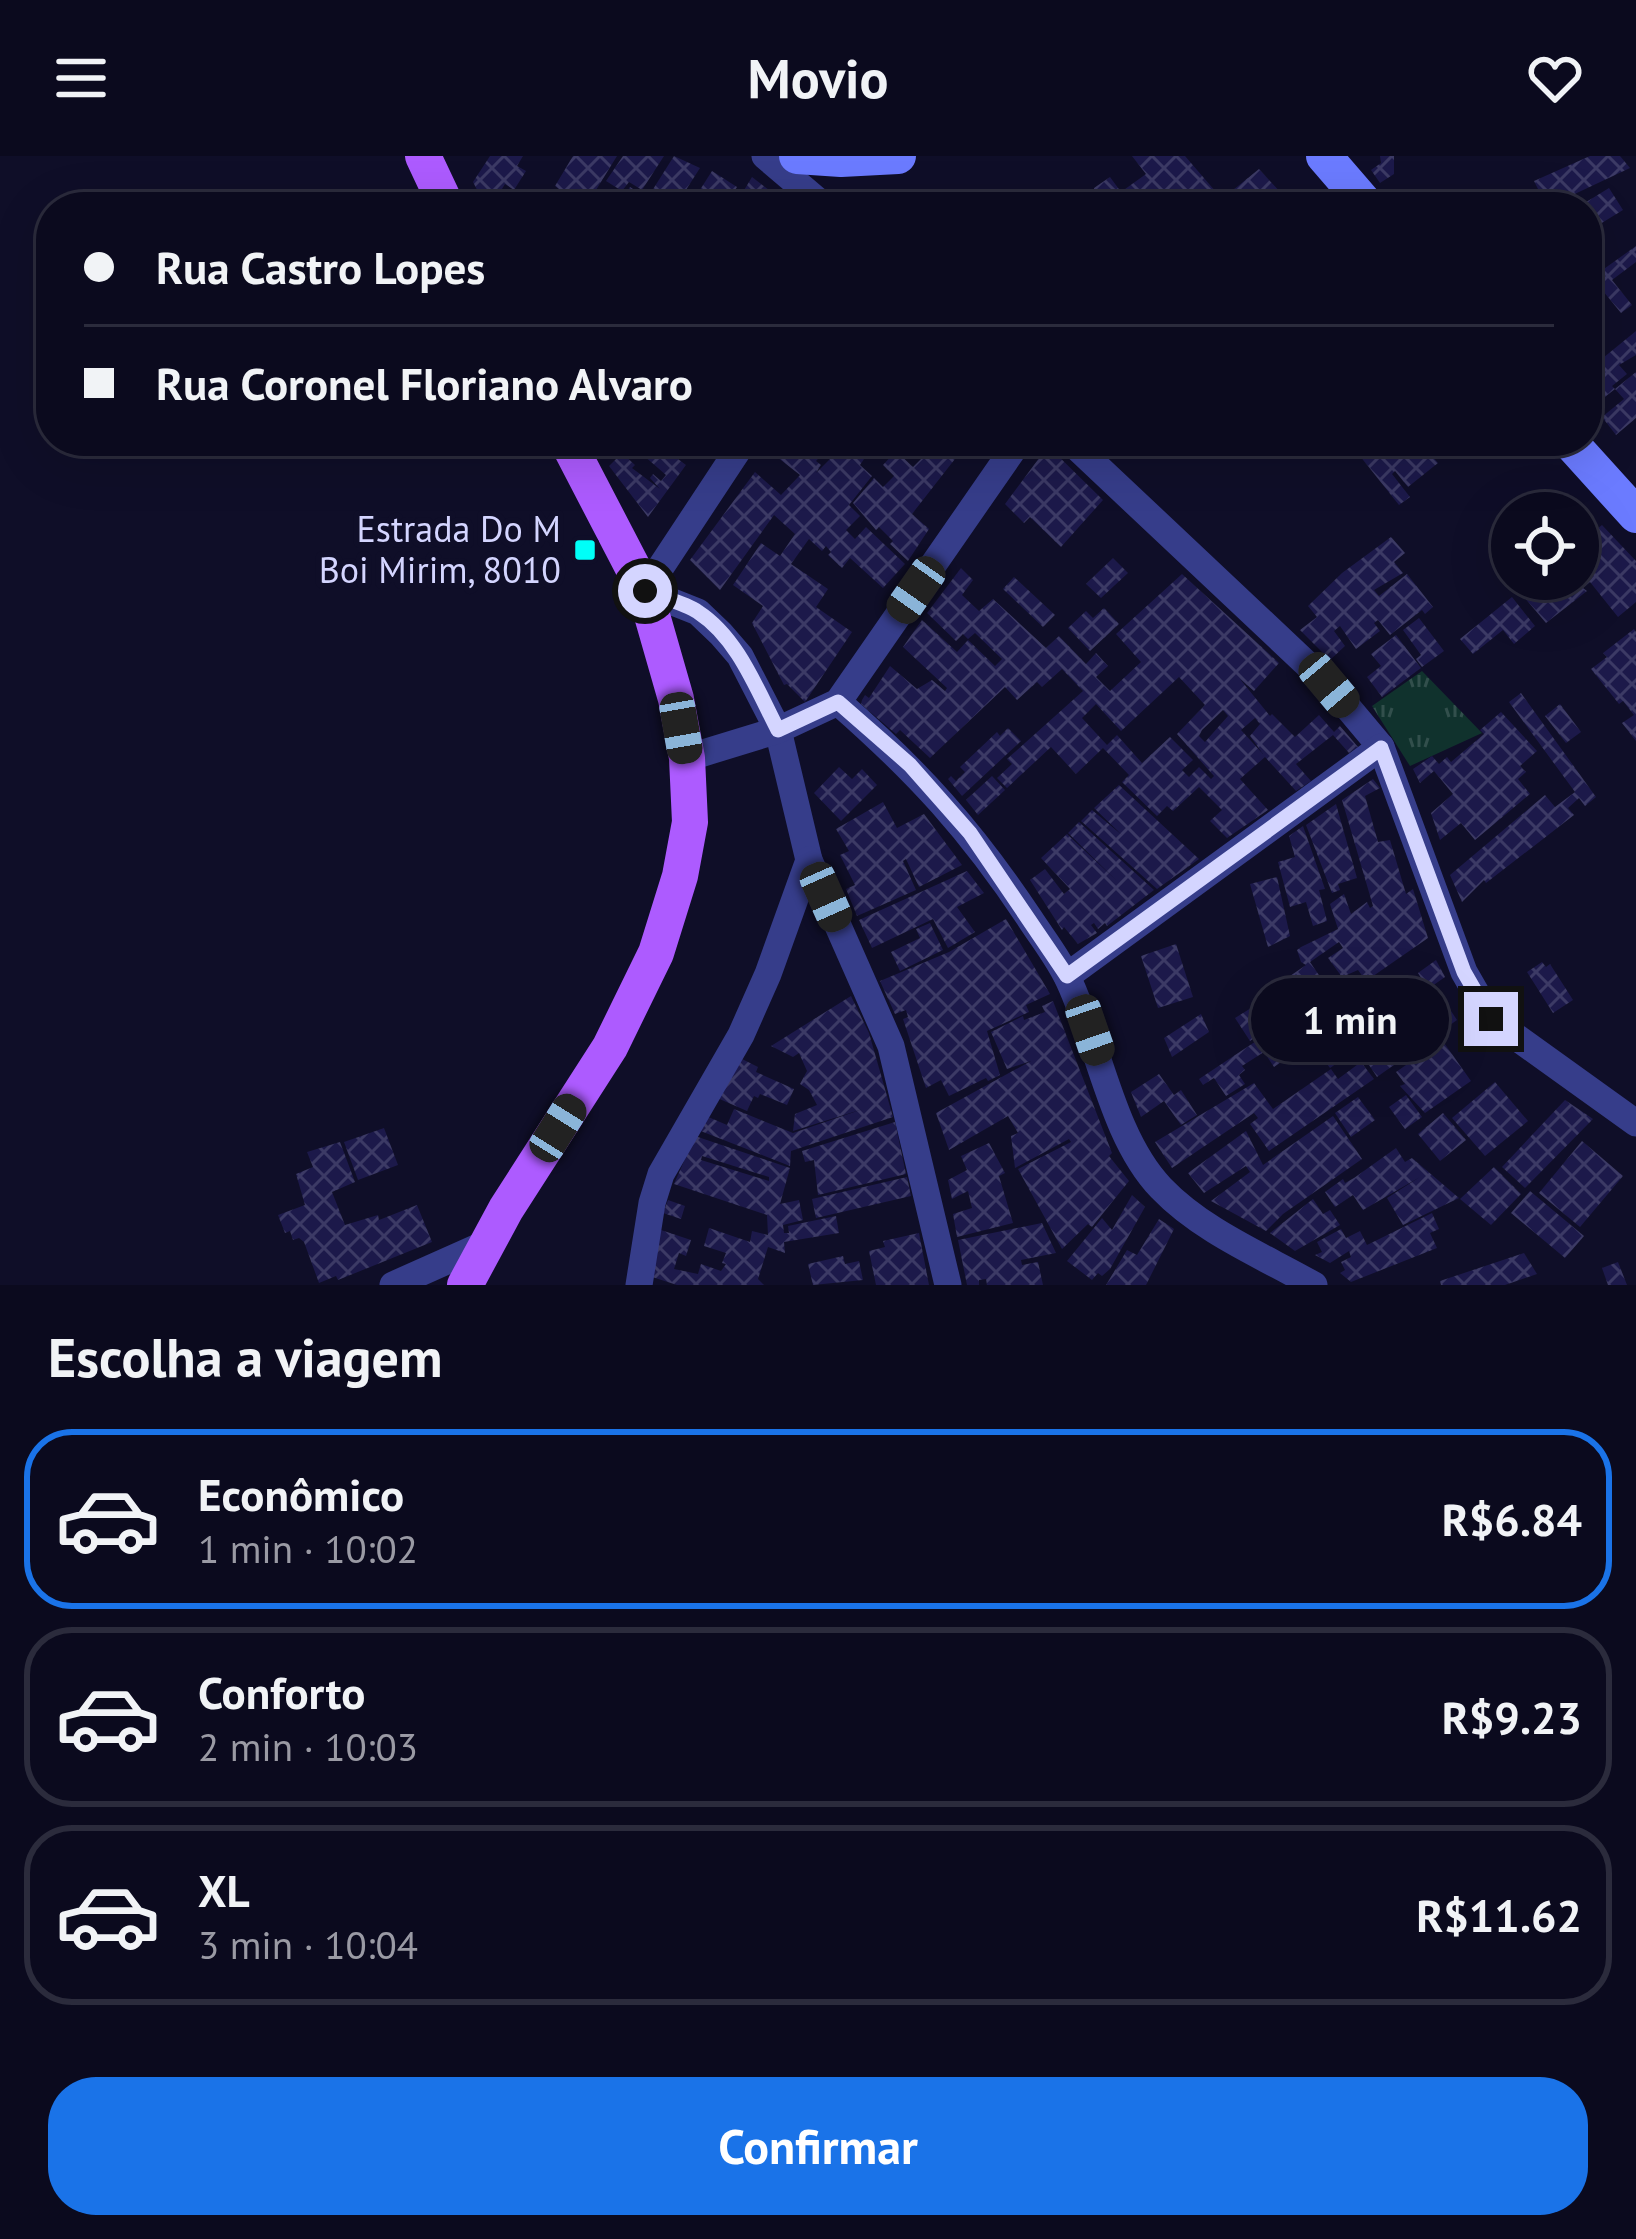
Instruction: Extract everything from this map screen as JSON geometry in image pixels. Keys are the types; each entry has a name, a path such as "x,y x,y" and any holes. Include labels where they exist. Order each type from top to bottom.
{"main road":[{"path":"423,156 440,192"},
{"path":"465,1285 610,1047 656,952 680,876 690,822 687,758 676,698 645,591 575,456"}],"street":[{"path":"765,156 807,192"},
{"path":"797,156 898,156"},
{"path":"1324,156 1355,192"},
{"path":"734,456 645,591 698,611 721,634 740,656 778,730 809,860 891,1046 948,1285"},
{"path":"687,758 778,730 838,702 1009,456"},
{"path":"1086,456 1329,685 1381,748 1464,972 1491,1019 1636,1123"},
{"path":"1583,456 1636,515"},
{"path":"838,702 910,765 970,833 1067,976 1125,1130 1160,1187 1201,1221 1314,1285"},
{"path":"1067,976 1381,748"},
{"path":"639,1285 661,1174 741,1035 809,860"},
{"path":"393,1285 487,1244"}],"green space":[{"path":"1422,671 1482,733 1410,766 1372,706"}],"building":[{"path":"490,156 523,156 517,166 526,171 514,190 505,184 500,192 478,192 473,182"},
{"path":"573,156 617,156 596,192 563,192 555,186"},
{"path":"623,156 664,156 642,190 629,182 622,191 606,181"},
{"path":"674,156 700,168 685,192 651,192"},
{"path":"1132,156 1185,156 1216,192 1121,192 1146,174"},
{"path":"1380,156 1394,156 1394,174 1380,183 1371,170 1381,163"},
{"path":"1590,156 1620,156 1630,168 1579,192 1540,192 1534,181"},
{"path":"1259,169 1280,192 1231,192"},
{"path":"712,171 737,187 734,192 699,192"},
{"path":"752,177 769,190 768,192 743,192"},
{"path":"1110,177 1121,192 1094,192 1094,188"},
{"path":"1609,188 1623,210 1602,223 1602,192"},
{"path":"1636,246 1636,262 1612,280 1632,305 1621,313 1602,292 1602,270"},
{"path":"1636,331 1636,355 1619,365 1627,374 1612,386 1615,389 1602,399 1602,359"},
{"path":"1636,372 1636,418 1616,435 1602,417 1624,399 1615,389"},
{"path":"625,456 635,465 632,468 660,489 650,478 653,474 661,481 666,475 644,456 674,456 686,465 648,517 609,466"},
{"path":"776,456 821,456 816,473 833,456 866,456 860,465 872,476 849,505 860,516 846,530 855,539 866,527 905,564 883,588 850,558 842,568 828,555 826,546 822,551 809,539 791,564 828,589 816,607 852,632 805,702 784,685 752,623 763,606 733,585 761,543 780,556 795,534 774,515 720,590 690,560 755,472 781,495 800,475"},
{"path":"891,456 901,456 913,467 924,456 957,456 912,514 929,529 908,561 853,503 874,478 883,487 894,476 883,465"},
{"path":"1041,456 1058,456 1103,500 1061,547 1030,517 1024,523 1005,504"},
{"path":"1360,456 1432,456 1438,463 1408,487 1395,471 1392,474 1410,497 1399,505"},
{"path":"1602,525 1636,561 1636,602 1618,617 1599,593"},
{"path":"1391,537 1405,553 1394,562 1403,573 1374,590 1379,596 1407,574 1433,607 1390,635 1378,620 1374,623 1380,631 1356,649 1340,626 1334,631 1345,646 1330,660 1300,630 1317,617 1308,606 1342,573"},
{"path":"1113,558 1128,573 1101,598 1086,584"},
{"path":"961,568 973,580 962,595 979,611 993,599 1046,648 1059,636 1086,664 1096,653 1108,666 1096,677 1110,691 1141,662 1116,634 1182,574 1279,663 1254,691 1240,679 1270,716 1295,737 1319,715 1334,732 1340,726 1358,747 1349,753 1333,735 1296,764 1311,781 1296,791 1265,757 1240,779 1268,810 1227,838 1210,821 1222,810 1199,787 1173,811 1167,806 1157,816 1122,782 1129,775 1103,748 1076,774 1051,747 1007,788 997,778 1012,764 1007,759 1083,691 1062,669 1017,700 1005,687 930,758 861,704 865,695 869,698 890,666 917,689 932,680 945,691 903,647 922,620 957,652 968,640 995,666 1002,659 975,633 968,639 963,634 956,641 927,613","holes":["1179,677 1205,705 1177,734 1214,776 1211,779 1199,767 1189,777 1182,770 1193,760 1170,737 1142,763 1117,735 1107,745 1082,718 1096,704 1121,731","1223,710 1228,716 1205,742 1199,736 1202,730","1255,718 1260,724 1250,736 1263,754 1241,730"]},
{"path":"1014,577 1055,615 1043,627 1003,589"},
{"path":"1508,600 1514,600 1535,626 1514,644 1503,630 1473,654 1460,639"},
{"path":"1527,600 1575,600 1546,623"},
{"path":"1104,608 1119,624 1090,651 1068,628 1086,611 1093,618"},
{"path":"1419,618 1444,651 1422,667 1416,659 1421,655 1403,630"},
{"path":"1634,629 1636,741 1622,723 1634,715 1591,669"},
{"path":"1396,635 1421,668 1382,697 1367,677 1381,666 1371,654"},
{"path":"1521,693 1596,797 1585,806 1579,798 1568,808 1574,815 1486,883 1484,880 1462,902 1450,875 1545,795 1555,807 1575,792 1509,702"},
{"path":"1560,704 1581,732 1566,743 1545,716"},
{"path":"1501,712 1537,751 1520,766 1526,772 1518,779 1530,794 1475,840 1461,823 1440,840 1431,813 1453,794 1434,771 1420,783 1413,769 1432,756 1439,764 1447,757 1451,762"},
{"path":"1008,728 1021,741 962,796 948,779 951,776 956,781 965,772 960,767 997,732 1000,736"},
{"path":"839,767 852,779 862,769 877,785 841,821 814,793"},
{"path":"992,776 1005,790 978,815 966,800"},
{"path":"1373,779 1380,788 1365,796 1378,842 1390,840 1406,894 1413,889 1428,938 1366,981 1358,970 1342,977 1328,958 1343,948 1339,942 1310,962 1327,987 1250,1041 1235,1018 1277,992 1274,987 1306,965 1297,950 1338,929 1330,904 1344,894 1351,914 1367,902 1373,906 1342,800"},
{"path":"1119,785 1199,859 1157,889 1081,821 1092,810 1122,835 1094,808"},
{"path":"883,802 897,828 924,814 962,865 919,887 906,859 916,890 857,916 846,889 855,885 840,855 849,851 836,829"},
{"path":"1336,804 1357,878 1338,884 1340,890 1332,893 1306,825"},
{"path":"1079,822 1154,890 1107,926 1091,925 1097,933 1078,944 1064,927 1062,930 1030,880 1045,869 1064,894 1070,889 1041,858 1067,834 1117,881 1068,833"},
{"path":"1303,826 1325,889 1319,890 1327,921 1313,926 1306,902 1290,907 1278,862 1295,857 1289,836"},
{"path":"967,871 984,893 957,907 975,932 948,948 933,919 872,948 859,920"},
{"path":"1277,877 1290,936 1268,947 1250,884"},
{"path":"1006,919 1050,994 1026,1005 1029,1012 987,1031 1000,1075 949,1096 941,1080 926,1088 903,1019 908,1017 906,1010 895,1014 880,981 949,952"},
{"path":"930,923 943,950 900,971 891,952 920,938 916,929"},
{"path":"1176,944 1193,997 1158,1008 1141,956"},
{"path":"1436,960 1445,977 1428,989 1418,973"},
{"path":"1542,962 1546,967 1550,964 1573,1000 1553,1013 1527,972"},
{"path":"851,996 869,1033 893,1117 791,1151 790,1166 698,1130 706,1116 727,1125 734,1109 793,1133 863,1109 793,1131 795,1114 817,1105 800,1084 807,1071 799,1053 793,1057 771,1046"},
{"path":"1378,1000 1385,1010 1393,1004 1397,1010 1379,1024 1389,1038 1352,1064 1347,1056 1330,1068 1314,1046"},
{"path":"1053,1001 1112,1153 1109,1156 1129,1181 1092,1227 1088,1224 1062,1249 1018,1169 1071,1142 1069,1139 1015,1168 1011,1136 1018,1133 1008,1116 949,1150 936,1113 1031,1061 1007,1069 991,1032 1023,1016 1024,1020 1045,1012 1042,1006"},
{"path":"1449,1008 1457,1020 1377,1077 1367,1062"},
{"path":"1201,1014 1209,1032 1172,1057 1164,1038"},
{"path":"1294,1016 1311,1042 1274,1067 1264,1052 1242,1066 1245,1070 1239,1075 1245,1084 1226,1096 1214,1078 1203,1085 1199,1079"},
{"path":"1442,1040 1471,1081 1425,1113 1400,1086 1405,1084 1396,1072"},
{"path":"742,1059 758,1067 756,1072 794,1089 787,1105 760,1094 747,1111 715,1097"},
{"path":"1361,1062 1374,1079 1269,1151 1250,1124 1258,1118 1254,1113 1172,1168 1155,1142 1254,1083 1273,1109 1331,1069 1338,1079"},
{"path":"1159,1074 1174,1095 1181,1090 1197,1115 1181,1125 1164,1101 1141,1117 1131,1092"},
{"path":"1495,1082 1528,1121 1485,1156 1452,1118"},
{"path":"1406,1095 1422,1117 1405,1129 1389,1107"},
{"path":"1358,1097 1375,1120 1351,1137 1335,1113"},
{"path":"1565,1100 1593,1119 1525,1188 1502,1167"},
{"path":"1443,1113 1466,1140 1440,1161 1418,1134"},
{"path":"1333,1116 1362,1159 1266,1231 1211,1201 1250,1172 1246,1166 1204,1193 1188,1173 1246,1131 1263,1165"},
{"path":"895,1122 906,1174 818,1195 814,1160 805,1162 802,1151"},
{"path":"384,1128 398,1165 358,1180 344,1142"},
{"path":"695,1136 790,1168 780,1204 799,1200 803,1220 783,1225 784,1233 789,1233 788,1226 836,1216 839,1233 784,1242 785,1253 768,1247 758,1279 764,1285 677,1285 649,1276 658,1229 691,1240 686,1256 679,1253 674,1269 698,1274 701,1264 721,1271 726,1264 722,1263 726,1253 704,1246 709,1228 750,1242 752,1231 768,1235 767,1215 674,1184","holes":["702,1156 769,1177 769,1181 701,1160"]},
{"path":"1582,1141 1623,1176 1580,1227 1539,1193"},
{"path":"340,1142 355,1182 332,1192 345,1225 378,1215 379,1220 417,1205 432,1242 338,1280 336,1276 319,1283 304,1242 293,1240 290,1231 285,1233 278,1215 305,1205 296,1174 313,1167 307,1152"},
{"path":"989,1143 1005,1173 999,1176 1013,1223 957,1237 953,1214 972,1208 968,1191 952,1199 948,1180 967,1170 961,1156"},
{"path":"1396,1148 1405,1162 1412,1158 1459,1198 1403,1225 1387,1198 1420,1177 1363,1210 1353,1195 1335,1207 1325,1192"},
{"path":"1494,1167 1521,1194 1491,1225 1460,1199"},
{"path":"907,1177 911,1196 816,1218 812,1199"},
{"path":"1530,1191 1584,1236 1565,1258 1511,1213"},
{"path":"1132,1195 1145,1207 1110,1269 1092,1280 1067,1261 1102,1218 1112,1230"},
{"path":"1313,1199 1323,1214 1330,1210 1340,1225 1295,1251 1270,1233"},
{"path":"668,1200 685,1206 681,1219 663,1213"},
{"path":"1432,1213 1439,1229 1430,1233 1437,1248 1351,1282 1340,1273 1345,1270 1341,1262 1351,1257 1349,1251 1330,1263 1315,1255 1322,1252 1317,1242 1341,1229 1346,1238 1360,1231 1367,1245"},
{"path":"1159,1219 1174,1229 1146,1285 1106,1285 1127,1250 1137,1255"},
{"path":"1042,1223 1056,1253 1021,1260 1022,1265 1038,1262 1043,1285 987,1285 986,1279 979,1280 979,1285 967,1285 958,1240"},
{"path":"919,1233 929,1285 876,1285 869,1251 885,1247 883,1241"},
{"path":"1524,1253 1537,1274 1505,1285 1441,1285 1440,1281"},
{"path":"843,1256 845,1264 859,1261 863,1280 813,1285 808,1264"},
{"path":"1618,1262 1627,1285 1608,1285 1602,1268"}],"place":[{"name":"Estrada Do M Boi Mirim, 8010","path":"585,550"}],"route":[{"path":"645,591 698,611 721,634 740,656 778,730 838,702 910,765 970,833 1067,976 1381,748 1464,972 1491,1019"}]}
